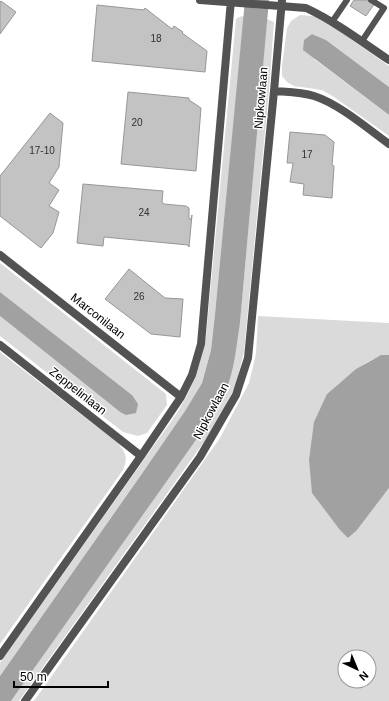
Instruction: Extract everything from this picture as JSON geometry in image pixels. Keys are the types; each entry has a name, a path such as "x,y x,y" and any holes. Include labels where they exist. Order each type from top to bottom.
{"street":[{"path":"200,0 281,3 306,8 332,22 389,60"},
{"path":"0,656 142,456 181,397 192,375 201,344 233,2"},
{"name":"Nipkowlaan","path":"25,701 200,457 236,395 248,358 281,3"},
{"path":"274,91 297,92 314,96 338,108 389,144"},
{"name":"Marconilaan","path":"0,255 181,397"},
{"name":"Zeppelinlaan","path":"0,345 142,456"}],"lane":[{"path":"332,22 347,0"},
{"path":"362,41 384,8 371,0"}],"shaded area":[{"path":"245,0 269,0 240,323 233,367 228,384 213,415 198,437 11,701 0,701 0,676 141,475 185,411 202,383 211,350"},
{"path":"300,15 313,16 328,23 389,66 389,87 326,40 312,34 314,59 389,115 389,136 322,90 294,86 287,82 282,76 287,28 291,21"},
{"path":"244,16 211,350 202,383 185,411 141,475 0,676 0,663 177,413 195,376 206,337 236,19"},
{"path":"267,19 274,22 269,90 244,352 236,384 221,416 201,446 19,701 11,701 212,416 240,323"},
{"path":"312,34 326,40 389,87 389,115 303,50 304,40"},
{"path":"0,263 166,394 167,405 147,433 138,436 123,432 0,336 0,316 120,412 132,395 0,292"},
{"path":"0,292 132,395 138,404 136,413 126,415 120,412 0,316"},
{"path":"258,316 389,323 389,355 381,356 364,364 327,394 357,530 389,488 389,701 34,701 220,438 249,383 256,354"},
{"path":"0,352 118,443 126,458 123,470 0,644"},
{"path":"381,355 389,355 389,488 357,530 348,538 340,530 312,493 309,460 314,422 327,394 356,369"}],"building":[{"path":"354,0 377,0 366,16 350,6"},
{"path":"1,1 16,12 0,34 0,2"},
{"path":"97,5 144,10 145,8 172,29 174,26 183,32 182,33 207,51 205,72 92,61"},
{"path":"128,92 189,98 189,100 201,108 196,171 121,164"},
{"path":"50,113 63,123 59,167 49,183 59,190 49,206 59,212 53,233 41,248 0,216 0,176"},
{"path":"290,132 325,135 334,142 332,198 303,195 304,184 290,182 293,163 287,163"},
{"path":"83,184 163,191 162,202 164,204 186,206 189,208 189,219 191,219 192,215 189,247 188,245 104,237 103,246 77,243"},
{"path":"129,269 165,298 183,299 180,337 151,334 105,299"}]}
